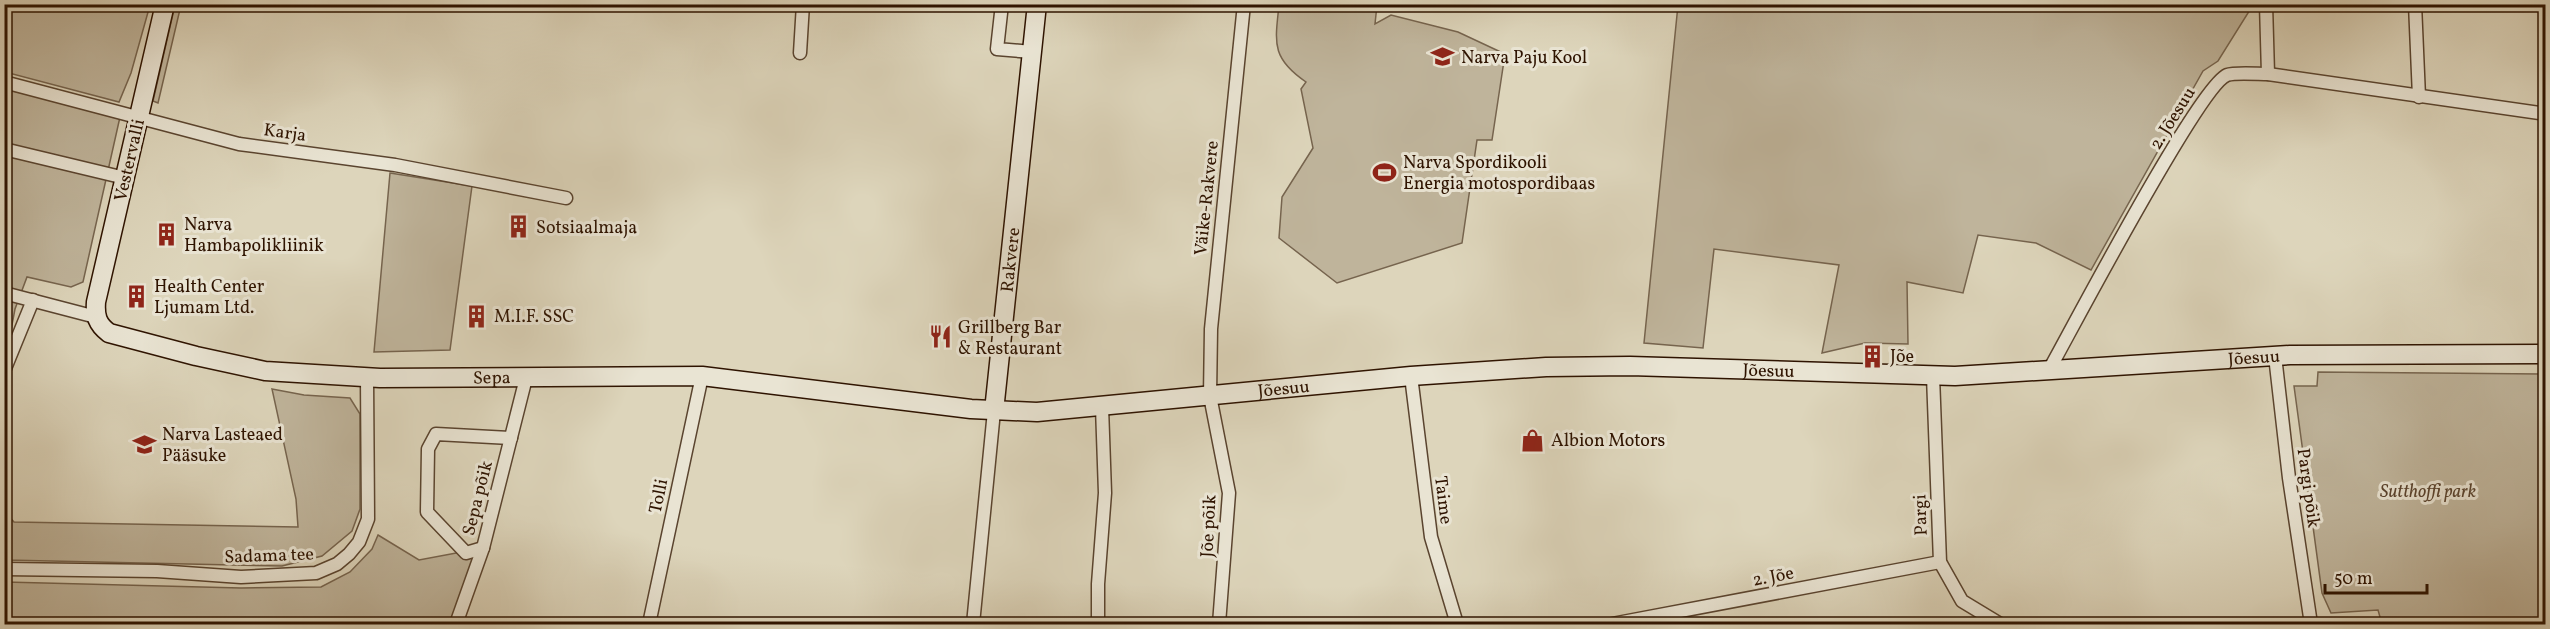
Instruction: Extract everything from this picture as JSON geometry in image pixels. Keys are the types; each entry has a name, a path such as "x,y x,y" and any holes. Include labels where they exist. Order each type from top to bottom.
{"street":[{"name":"Vestervalli","path":"96,317 96,302 165,4"},
{"path":"800,53 803,4"},
{"path":"1002,4 997,49 1032,52"},
{"name":"Rakvere","path":"973,624 1037,4"},
{"name":"Väike-Rakvere","path":"1210,396 1211,329 1244,4"},
{"path":"2266,4 2268,74"},
{"path":"2415,4 2419,97"},
{"name":"2. Jõesuu","path":"2049,370 2141,203 2200,104 2214,86 2227,75 2268,74 2546,114"},
{"name":"Karja","path":"4,82 239,144 394,165 566,198"},
{"path":"4,149 125,178"},
{"name":"Sepa","path":"4,292 96,317 103,329 109,333 265,371 367,378 702,376 994,411"},
{"path":"4,371 33,300"},
{"name":"Jõesuu","path":"994,411 1037,412 1102,407 1487,370 1599,366 1933,376 2275,356 2546,354"},
{"name":"Pargi põik","path":"2275,356 2289,478 2311,624"},
{"name":"Tolli","path":"649,624 702,376"},
{"name":"Taime","path":"1411,376 1431,537 1457,624"},
{"name":"Pargi","path":"1933,376 1940,562 1962,601 2001,624"},
{"name":"Sadama tee","path":"4,569 157,571 241,577 316,573 337,564 358,542 368,519 367,378"},
{"name":"Sepa põik","path":"456,624 483,548 526,378"},
{"name":"Jõe põik","path":"1210,396 1229,493 1219,624"},
{"path":"1098,624 1098,584 1105,493 1102,407"},
{"path":"483,548 466,553 427,512 428,449 436,434 511,438"},
{"name":"2. Jõe","path":"1612,624 1940,562"}],"green space":[{"path":"1678,4 2253,5 2218,61 2203,71 2091,270 2036,243 1978,235 1963,293 1907,282 1908,344 1865,343 1822,353 1839,265 1714,249 1703,348 1644,343"},
{"path":"4,5 150,5 131,73 119,102 5,72"},
{"path":"175,5 181,5 158,103 153,101"},
{"name":"Narva Spordikooli Energia motospordibaas","path":"1279,5 1377,5 1375,24 1391,15 1458,32 1505,54 1492,140 1477,140 1462,243 1337,283 1279,238 1282,197 1313,148 1301,89 1306,82 1286,65 1278,49"},
{"path":"5,89 120,117 83,282 71,287 27,277 15,309 5,361"},
{"path":"390,173 472,186 450,350 374,352"},
{"name":"Sutthoffi park","path":"2318,372 2545,374 2545,624 2382,624 2378,610 2331,613 2322,593 2294,386 2317,386"},
{"path":"272,389 304,395 350,398 360,414 360,509 352,531 322,556 282,566 5,560 5,512 14,522 298,527 296,499"},
{"path":"378,535 419,560 483,548 456,624 5,624 5,582 241,588 321,587 350,572 372,549"}],"place":[{"name":"Narva Paju Kool","path":"1443,57"},
{"name":"Narva Spordikooli Energia motospordibaas","path":"1385,172"},
{"name":"Sotsiaalmaja","path":"518,227"},
{"name":"Narva Hambapolikliinik","path":"166,234"},
{"name":"Health Center Ljumam Ltd.","path":"136,296"},
{"name":"M.I.F. SSC","path":"476,316"},
{"name":"Grillberg Bar & Restaurant","path":"940,337"},
{"name":"Jõe","path":"1872,356"},
{"name":"Albion Motors","path":"1533,440"},
{"name":"Narva Lasteaed Pääsuke","path":"144,444"}]}
